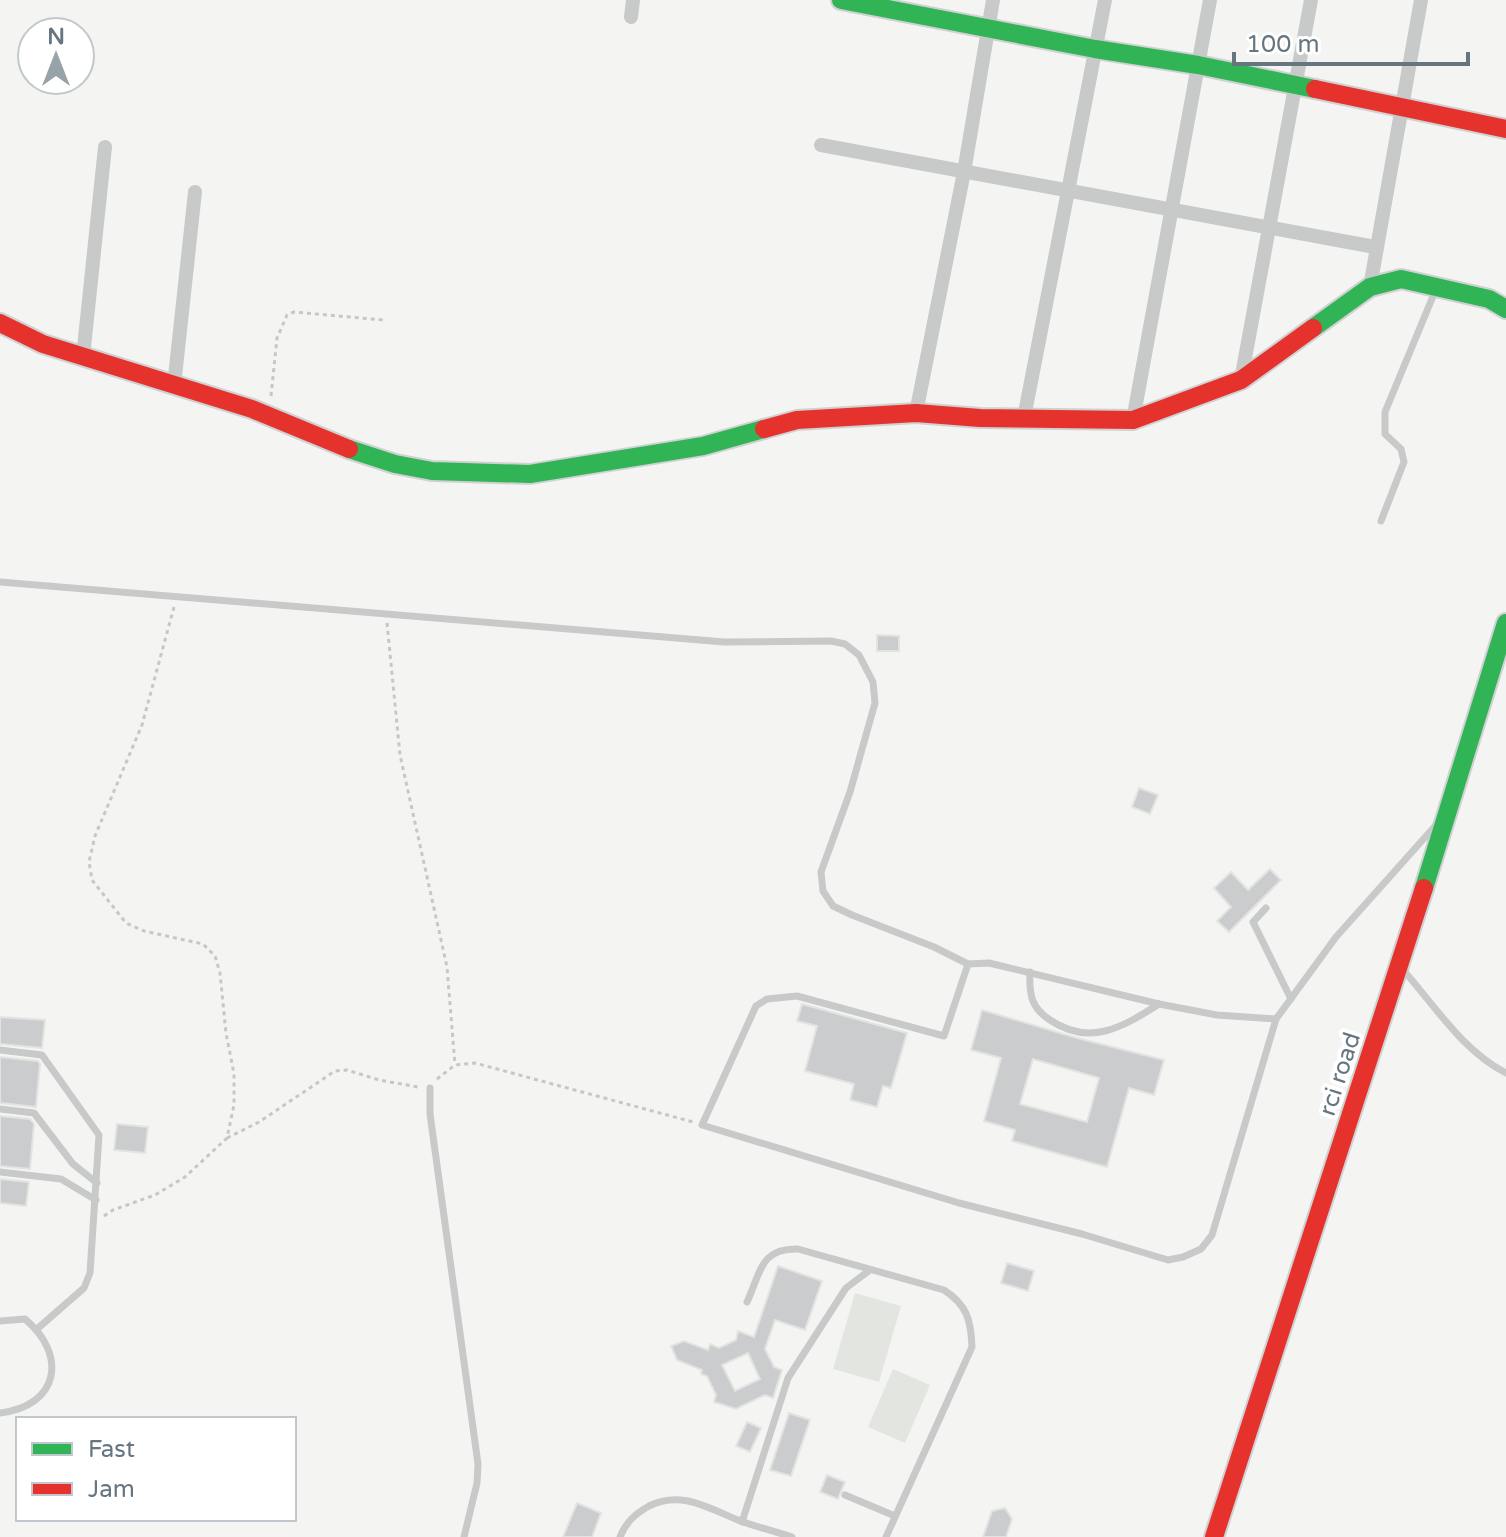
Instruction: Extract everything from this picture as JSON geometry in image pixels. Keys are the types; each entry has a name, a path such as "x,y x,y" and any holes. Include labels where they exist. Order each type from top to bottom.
{"street":[{"path":"631,17 633,0"},
{"path":"841,0 882,4 1095,49 1198,65 1506,129"},
{"path":"916,413 964,172 993,0"},
{"path":"1024,418 1105,0"},
{"path":"1133,420 1210,0"},
{"path":"1241,380 1311,0"},
{"path":"1370,287 1421,0"},
{"path":"821,145 1375,247"},
{"path":"83,357 105,147"},
{"path":"174,386 195,192"},
{"path":"0,323 43,344 270,416 350,450 395,464 432,471 530,474 703,446 797,420 916,413 980,418 1133,420 1241,380 1370,287 1401,279 1497,298 1506,309"},
{"name":"rci road","path":"1214,1537 1400,967 1506,623"}],"lane":[{"path":"1381,521 1404,462 1401,449 1385,434 1385,412 1436,288"},
{"path":"0,582 724,642 831,641 845,644 859,655 868,668 875,703 850,792 821,872 823,891 833,906 968,964 989,963 1217,1015 1276,1019"},
{"path":"968,964 944,1036 797,996 767,999 756,1006 702,1125 959,1203 1082,1234 1168,1260 1183,1257 1201,1249 1212,1235 1276,1019 1336,937 1448,811"},
{"path":"1266,908 1253,922 1291,999"},
{"path":"1400,967 1474,1052 1506,1073"},
{"path":"1030,972 1029,991 1036,1011 1062,1028 1087,1035 1132,1021 1159,1004"},
{"path":"0,1050 42,1055 99,1135 90,1273 84,1288 37,1329"},
{"path":"430,1088 430,1114 478,1464 477,1483 464,1537"},
{"path":"0,1109 34,1113 73,1164 97,1183"},
{"path":"0,1172 61,1179 96,1200"},
{"path":"747,1302 768,1255 776,1250 798,1249 944,1290 960,1300 971,1330 972,1347 886,1537"},
{"path":"742,1522 788,1378 846,1288 870,1270"},
{"path":"0,1321 25,1319 49,1346 52,1360 51,1377 34,1402 15,1411 0,1413"},
{"path":"845,1495 895,1516"},
{"path":"620,1537 626,1524 638,1512 672,1498 689,1500 742,1522 792,1537"}],"path":[{"path":"270,416 275,348 287,315 294,312 383,320"},
{"path":"177,595 142,725 95,836 89,862 92,880 126,923 144,931 203,944 215,956 234,1074 234,1105 227,1138"},
{"path":"386,614 400,755 447,967 455,1065"},
{"path":"94,1223 113,1210 155,1195 185,1177 227,1138 259,1122 335,1071 347,1070 379,1080 430,1088 455,1065 475,1063 702,1125"}],"shaded area":[{"path":"855,1293 901,1306 879,1382 833,1369"},
{"path":"893,1369 930,1385 905,1443 868,1427"}],"building":[{"path":"877,635 899,636 899,651 877,651"},
{"path":"1139,788 1158,795 1150,814 1132,807"},
{"path":"1270,869 1281,880 1229,932 1217,921 1231,907 1214,888 1231,872 1248,890"},
{"path":"802,1004 907,1033 891,1088 883,1086 877,1107 850,1100 854,1084 805,1071 817,1026 797,1021"},
{"path":"982,1010 1164,1060 1154,1095 1129,1088 1107,1167 1012,1141 1015,1130 984,1121 1001,1058 971,1050","holes":["1033,1059 1099,1078 1087,1122 1020,1104"]},
{"path":"0,1017 45,1020 42,1048 0,1044"},
{"path":"0,1057 38,1061 36,1107 0,1103"},
{"path":"0,1116 30,1119 34,1124 30,1169 0,1166"},
{"path":"117,1124 148,1127 145,1153 114,1150"},
{"path":"0,1179 29,1182 26,1206 0,1203"},
{"path":"1007,1263 1034,1271 1028,1291 1001,1283"},
{"path":"778,1266 822,1281 805,1330 775,1320 765,1349 774,1367 782,1370 773,1398 765,1395 736,1409 714,1402 716,1395 707,1376 701,1374 702,1370 677,1360 671,1346 684,1341 708,1350 710,1344 719,1348 736,1340 738,1331 754,1337","holes":["748,1353 760,1379 735,1391 722,1365"]},
{"path":"789,1413 810,1420 791,1476 770,1470"},
{"path":"747,1422 761,1428 750,1452 736,1446"},
{"path":"827,1475 845,1482 838,1499 820,1492"},
{"path":"577,1503 601,1513 592,1537 563,1537"},
{"path":"1005,1508 1012,1519 1006,1537 983,1537 992,1511"}],"traffic: fast":[{"path":"841,0 1315,89"},
{"path":"1313,328 1370,287 1401,279 1489,299 1506,309"},
{"path":"349,449 395,464 432,471 530,474 703,446 764,429"},
{"path":"1424,888 1506,623"}],"traffic: jam":[{"path":"1315,89 1506,129"},
{"path":"0,323 43,344 252,409 349,449"},
{"path":"764,429 797,420 916,413 980,418 1133,420 1241,380 1313,328"},
{"path":"1214,1537 1424,888"}]}
